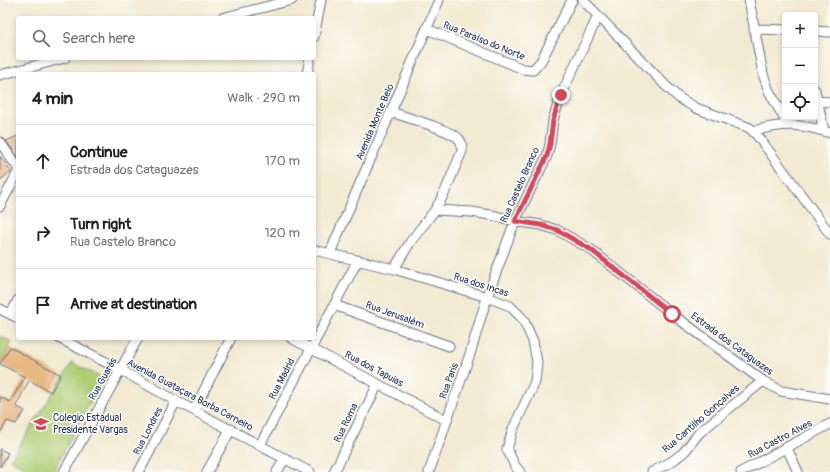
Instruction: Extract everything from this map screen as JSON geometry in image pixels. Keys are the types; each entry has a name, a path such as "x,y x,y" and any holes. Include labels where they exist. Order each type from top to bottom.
{"street":[{"path":"230,16 292,0"},
{"path":"316,26 321,0"},
{"name":"Avenida Monte Belo","path":"330,253 439,0"},
{"name":"Rua Paraíso do Norte","path":"427,29 523,70 533,70 541,61 572,0"},
{"path":"583,0 679,98 696,108 750,128 830,234"},
{"path":"749,0 763,74 772,96 788,125"},
{"name":"Rua Castelo Branco","path":"487,297 515,221 547,156 553,120 561,95 598,16"},
{"path":"754,29 782,30"},
{"path":"818,31 830,32"},
{"path":"0,75 57,60"},
{"path":"307,72 310,60"},
{"path":"818,101 830,102"},
{"path":"818,104 827,132"},
{"path":"391,112 451,133 460,139 462,144 462,151 444,194 435,210 411,241 394,269"},
{"path":"753,131 769,127 788,125 804,126 827,132"},
{"path":"0,142 16,165"},
{"path":"0,206 16,176"},
{"name":"Estrada dos Cataguazes","path":"435,210 472,212 541,225 557,230 590,249 672,314 727,353 763,381 780,391 830,399"},
{"name":"Rua dos Incas","path":"316,250 394,269 487,297 510,306 523,319 533,341 537,362 535,382 513,429 507,449 515,466 520,472"},
{"name":"Rua Madrid","path":"316,337 358,260"},
{"name":"Rua Paris","path":"429,472 470,354 487,297"},
{"name":"Rua Jerusalém","path":"334,305 449,346"},
{"path":"0,308 14,316"},
{"name":"Avenida Guataçara Borba Carneiro","path":"66,340 176,401 310,472"},
{"name":"Rua Guarás","path":"64,472 137,340"},
{"path":"194,410 230,340"},
{"name":"Rua dos Tapuias","path":"295,340 446,420"},
{"name":"Rua Madrid","path":"260,445 314,340"},
{"name":"Rua Cantilho Gonçalves","path":"652,472 684,452 700,433 711,423 763,381"},
{"name":"Rua Roma","path":"334,472 378,384"},
{"name":"Rua Londres","path":"139,472 176,401"},
{"name":"Rua Castro Alves","path":"741,472 830,424"},
{"path":"207,472 230,429"},
{"path":"787,448 798,472"},
{"path":"277,472 284,458"}],"green space":[{"path":"0,336 12,342 0,364"},
{"path":"72,363 103,378 53,472 35,472 10,460"}],"building":[{"path":"16,137 16,154 6,141"},
{"path":"0,156 11,172 0,180"},
{"path":"10,347 61,375 51,392 29,380 16,406 25,411 16,424 7,421 0,433 0,397 10,402 25,377 0,364"},
{"path":"0,449 8,453 0,467"}],"place":[{"name":"Colegio Estadual Presidente Vargas","path":"41,424"}],"route":[{"path":"561,95 553,120 547,156 515,221 541,225 557,230 590,249 672,314"}]}
